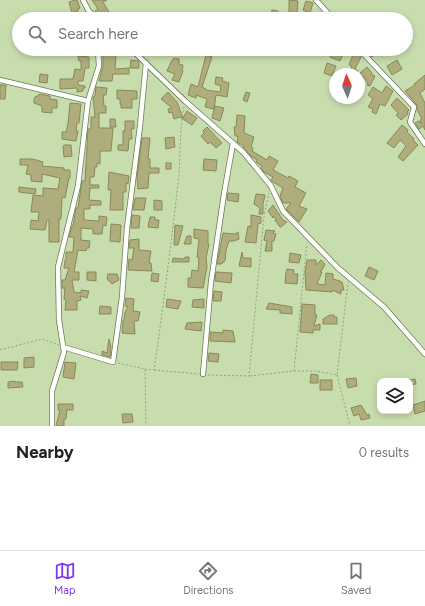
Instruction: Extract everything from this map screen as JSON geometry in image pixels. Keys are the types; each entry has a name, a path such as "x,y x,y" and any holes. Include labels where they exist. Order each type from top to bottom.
{"street":[{"path":"84,0 89,12"},
{"path":"316,0 327,12"},
{"path":"52,426 52,391 64,352 59,320 58,267 78,186 88,101 99,66 98,56"},
{"path":"138,56 243,152 271,186 283,211 338,268 384,306 425,354"},
{"path":"366,56 414,108 410,122 425,144"},
{"path":"63,347 114,362 122,297 127,228 140,126 146,63"},
{"path":"0,80 88,101"},
{"path":"203,374 211,282 233,142"}],"path":[{"path":"154,370 168,268 179,174 182,122 186,101"},
{"path":"249,376 264,216 271,186"},
{"path":"294,371 307,236"},
{"path":"348,277 337,375 350,426"},
{"path":"0,350 42,339 63,347"},
{"path":"114,362 145,369 203,374 249,376 294,371 316,371 337,375"},
{"path":"145,369 146,426"}],"building":[{"path":"77,0 80,8 78,11 72,12 69,2"},
{"path":"92,0 107,0 103,2 109,12 96,12 98,9"},
{"path":"289,0 298,1 297,12 289,12"},
{"path":"306,1 313,3 310,12 303,10"},
{"path":"78,56 89,57 89,68 85,68 83,81 78,81 78,85 85,86 85,88 83,88 83,91 77,92 77,88 60,89 60,79 73,79 75,69 81,70 81,61 79,61"},
{"path":"103,56 116,56 115,69 129,68 129,74 113,74 112,81 99,81 103,66"},
{"path":"206,56 212,57 202,87 206,90 220,92 221,86 215,84 216,77 223,78 222,81 229,83 227,97 216,95 214,109 205,107 207,99 196,95 196,98 188,95 191,84 198,87"},
{"path":"330,56 342,56 340,61"},
{"path":"352,56 360,56 356,68 351,68 352,66 349,65"},
{"path":"174,58 179,59 179,64 183,65 183,71 179,82 172,80 175,74 167,71"},
{"path":"131,60 139,62 139,68 130,68"},
{"path":"397,60 402,69 392,75 387,66"},
{"path":"327,63 336,66 335,68 329,68 329,75 324,73"},
{"path":"367,67 372,73 371,74 375,76 370,86 367,85 368,83 365,79 365,69"},
{"path":"40,74 48,75 47,83 39,82"},
{"path":"425,75 425,89 420,93 425,103 425,130 423,126 419,129 415,123 419,121 422,124 420,120 422,119 417,110 417,105 405,91 415,85 414,84"},
{"path":"0,85 6,85 5,99 0,99"},
{"path":"386,86 393,91 385,106 380,104 376,114 372,112 373,109 368,107 373,99 368,95 373,87 382,93"},
{"path":"96,87 107,88 106,95 103,95 106,113 99,113 99,128 113,128 111,151 100,151 100,164 97,163 97,167 95,167 94,177 90,177 90,185 99,185 99,188 90,188 89,200 101,201 101,205 90,205 90,209 84,209 84,220 99,221 99,216 107,217 106,226 103,225 102,234 93,234 93,229 81,228 81,240 90,241 89,248 87,248 86,251 78,250 74,272 79,272 79,280 72,280 74,292 81,293 81,290 89,291 87,298 80,296 81,300 77,301 77,310 65,310 65,288 62,288 62,280 65,280 69,268 64,268 66,252 73,252 74,237 69,237 73,226 76,208 78,208 82,181 85,181 88,129 91,129 91,117 95,117 93,97 95,96"},
{"path":"117,90 137,91 137,99 132,99 132,108 121,108 120,99 117,99"},
{"path":"168,92 177,102 183,118 187,111 197,118 192,125 180,117 174,119 172,112 169,113 168,109 172,108 161,99"},
{"path":"246,92 250,93 247,102 243,100"},
{"path":"39,94 50,96 50,99 57,100 57,108 52,108 52,113 42,112 42,106 34,103 34,99 36,96 39,96"},
{"path":"397,98 409,110 407,112 408,114 401,120 396,115 398,113 391,105"},
{"path":"70,103 81,104 79,123 77,123 76,131 78,131 76,141 62,139 62,132 66,132 68,124"},
{"path":"215,106 224,108 220,121 212,118"},
{"path":"237,115 245,116 244,133 254,137 251,147 253,148 252,151 267,160 269,156 278,161 273,170 288,178 289,176 298,181 295,187 306,193 299,206 307,209 299,222 286,209 291,203 283,203 280,196 283,188 271,180 273,177 264,172 261,168 262,166 256,162 257,160 252,157 243,147 244,146 237,142 238,136 235,136 234,127 236,127"},
{"path":"110,119 115,119 116,127 110,127"},
{"path":"125,121 134,121 134,129 131,129 132,139 129,139 128,151 118,150 118,145 123,145"},
{"path":"402,125 408,130 407,132 418,145 403,161 398,157 406,146 400,140 394,148 387,143"},
{"path":"207,127 222,143 216,148 210,142 208,144 201,136"},
{"path":"174,137 175,147 166,149 165,138"},
{"path":"142,138 150,138 148,159 150,159 150,168 159,168 159,173 149,173 148,188 138,189 137,177"},
{"path":"64,145 71,145 72,156 64,157"},
{"path":"20,159 33,159 43,162 42,166 70,170 70,178 65,198 62,197 61,219 59,219 59,242 49,242 49,220 47,220 45,230 30,229 31,220 38,221 39,212 31,212 33,195 43,196 43,188 58,189 60,178 42,174 42,182 31,181 31,175 26,174 28,165 20,165"},
{"path":"204,159 217,160 216,171 203,170"},
{"path":"166,163 171,163 171,169 166,169"},
{"path":"109,172 129,176 128,184 126,183 126,192 123,192 123,210 110,210 111,190 108,190"},
{"path":"19,187 36,189 35,194 19,192"},
{"path":"228,193 239,194 238,202 227,200"},
{"path":"256,194 265,195 263,214 259,214 260,208 254,204"},
{"path":"135,198 146,198 144,210 133,210"},
{"path":"154,200 162,201 162,210 154,210"},
{"path":"273,205 283,220 287,222 281,227 268,211"},
{"path":"132,215 140,216 139,228 131,228"},
{"path":"251,215 261,217 261,223 258,224 256,243 245,242 248,226 251,227"},
{"path":"150,217 155,217 155,220 159,220 158,228 148,227"},
{"path":"111,224 121,225 120,242 110,241"},
{"path":"175,225 183,226 178,245 174,245"},
{"path":"194,229 208,231 209,244 206,258 207,267 203,288 188,287 188,278 191,278 192,270 198,271 199,258 197,257 199,239 194,238"},
{"path":"266,230 275,231 273,233 276,234 274,241 272,241 272,251 265,251 267,241 264,240"},
{"path":"238,232 239,239 229,241 225,261 222,264 217,264 223,233 235,234"},
{"path":"187,236 191,236 191,244 184,244"},
{"path":"139,239 139,250 151,251 149,263 151,263 152,271 128,270 129,259 132,260 134,248 129,248 130,240"},
{"path":"242,252 243,258 251,258 251,267 239,266"},
{"path":"290,253 301,255 299,263 289,262"},
{"path":"185,257 189,257 189,262 172,262 173,258 184,259"},
{"path":"307,260 316,260 316,265 321,260 325,264 320,272 322,272 317,284 325,285 326,273 333,274 333,279 342,282 344,290 341,290 341,294 332,290 332,292 306,290 305,273"},
{"path":"369,267 378,271 374,280 365,276"},
{"path":"287,269 294,270 293,274 298,274 297,284 285,283"},
{"path":"87,272 96,272 96,281 87,280"},
{"path":"216,272 232,273 231,283 215,281"},
{"path":"152,273 159,274 158,282 151,281"},
{"path":"108,274 117,274 119,280 112,284 107,279"},
{"path":"214,291 222,292 221,301 213,301"},
{"path":"126,298 134,299 133,311 140,312 138,321 134,321 135,334 122,333 123,320 128,307 125,306"},
{"path":"167,299 181,301 178,309 166,307"},
{"path":"204,299 204,308 192,307 193,300"},
{"path":"269,303 292,307 292,314 280,313 280,310 266,309"},
{"path":"302,304 315,305 315,315 317,315 314,326 320,324 320,330 313,330 313,333 300,332"},
{"path":"100,306 111,307 111,314 99,314"},
{"path":"330,315 337,317 337,324 323,324 323,319"},
{"path":"202,322 201,331 185,329 187,323"},
{"path":"223,330 233,331 235,342 210,341 210,332 223,333"},
{"path":"109,339 111,347 110,357 102,355 102,351 107,353"},
{"path":"209,353 219,354 218,362 208,361"},
{"path":"34,357 34,367 24,368 24,358"},
{"path":"1,362 18,362 17,370 1,370"},
{"path":"65,362 76,363 74,379 63,377"},
{"path":"311,374 318,375 318,383 310,383"},
{"path":"356,378 357,386 348,388 346,379"},
{"path":"413,379 415,379 416,384 413,384"},
{"path":"320,380 332,380 332,390 320,390"},
{"path":"8,382 22,382 23,387 8,388"},
{"path":"425,401 425,411 415,414 413,405"},
{"path":"58,404 73,404 73,410 67,410 66,419 64,419 64,426 56,426 60,410 58,410"},
{"path":"361,405 367,415 369,414 370,418 361,420 359,414 354,416 351,408"},
{"path":"122,414 132,414 133,422 123,423"}]}
